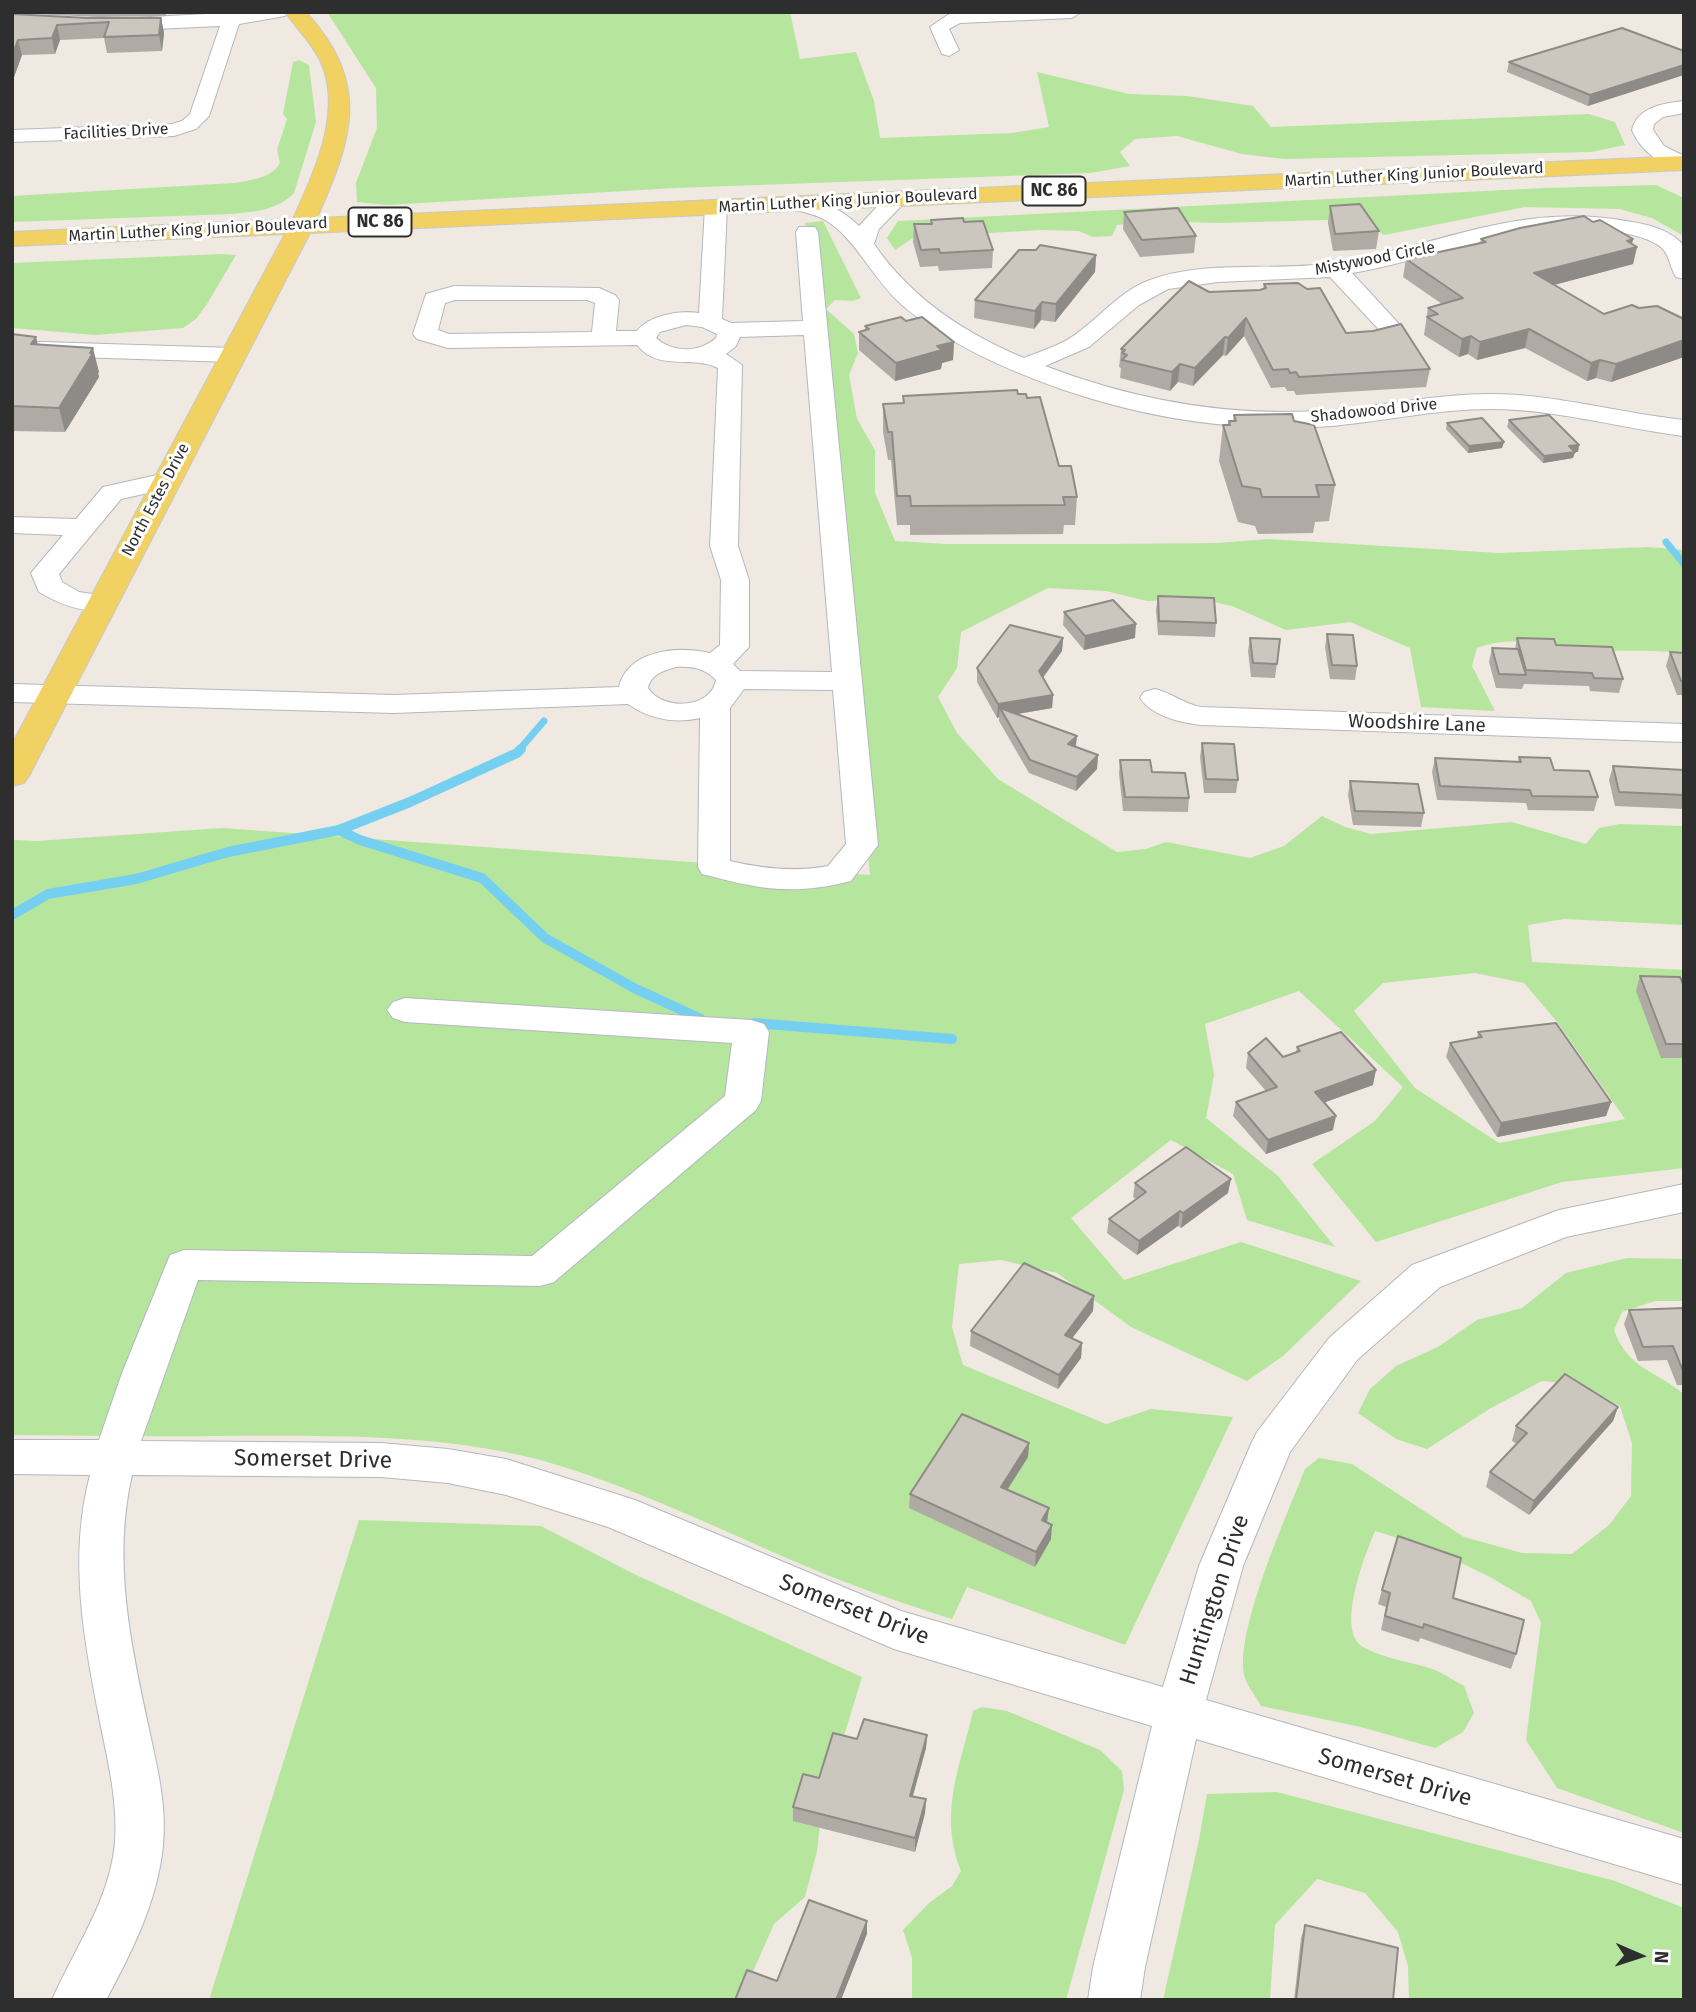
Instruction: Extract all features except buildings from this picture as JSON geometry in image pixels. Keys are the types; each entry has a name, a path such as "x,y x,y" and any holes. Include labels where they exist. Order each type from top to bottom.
{"main road":[{"name":"North Estes Drive","path":"12,776 302,225 334,150 341,93 321,43 295,12"},
{"name":"Martin Luther King Junior Boulevard","path":"12,239 1683,164"}],"street":[{"path":"98,26 231,20 278,12"},
{"path":"948,50 939,27 956,18 1072,12"},
{"name":"Facilities Drive","path":"12,136 174,130 189,125 199,116 231,20"},
{"path":"1683,164 1654,149 1643,124 1648,115 1658,110 1684,107"},
{"path":"1675,125 1683,164"},
{"path":"864,242 869,227 897,199"},
{"name":"Shadowood Drive","path":"793,203 823,211 843,223 864,242 888,279 922,310 986,350 1072,384 1124,399 1175,410 1236,417 1306,419 1441,403 1512,402 1684,428"},
{"path":"603,339 607,300 591,293 454,293 434,299 425,334 448,341 603,339 644,338 655,350 666,354 694,355 707,352 725,342 728,336 718,325 716,207"},
{"name":"Mistywood Circle","path":"1025,366 1073,347 1133,298 1158,284 1185,279 1335,270 1513,227 1587,221 1618,224 1670,243 1678,254 1684,272"},
{"path":"715,705 714,867 755,877 801,881 839,873 862,845 807,232"},
{"path":"1335,270 1391,329"},
{"path":"644,338 652,327 661,322 685,318 718,325 815,328"},
{"path":"12,348 233,355"},
{"path":"707,352 730,365 724,546 735,580 734,647 723,672 730,689 725,698 715,705 685,713 653,709 635,695 633,686 636,677 657,662 688,658 723,672 847,681"},
{"path":"102,603 72,599 49,586 45,573 112,494 166,481"},
{"path":"12,525 84,527"},
{"path":"12,693 394,704 635,695"},
{"name":"Woodshire Lane","path":"1154,698 1181,713 1201,716 1684,733"},
{"path":"78,2000 108,1947 127,1897 141,1822 105,1622 101,1572 103,1509 114,1459 184,1265 540,1271 743,1101 751,1032 405,1010"},
{"name":"Huntington Drive","path":"1114,2000 1119,1967 1178,1714 1221,1566 1272,1444 1343,1349 1426,1276 1559,1224 1684,1198"},
{"name":"Somerset Drive","path":"12,1457 381,1460 448,1466 506,1477 620,1513 894,1629 1684,1862"}],"green space":[{"path":"327,12 790,12 800,59 856,52 874,101 880,138 1012,133 1049,127 1037,72 1129,94 1187,96 1253,106 1271,127 1589,114 1615,122 1625,145 1591,152 1284,159 1242,154 1177,136 1135,139 1120,152 1130,166 1090,173 675,188 387,205 357,202 356,183 377,128 376,88"},
{"path":"299,60 309,65 316,122 294,193 281,203 257,211 231,214 12,222 12,196 234,183 272,172 280,163 277,150 287,119 283,114 293,62"},
{"path":"1656,185 1684,198 1684,236 1652,218 1619,209 1525,207 1384,235 1362,219 1219,223 1149,221 1117,225 1112,236 1093,237 1079,231 1041,230 953,235 913,238 895,250 887,238 898,221 1544,188"},
{"path":"823,221 861,298 853,301 835,300 826,309 854,334 858,353 849,375 857,419 875,450 875,493 895,541 947,544 1110,544 1218,543 1268,539 1499,553 1649,547 1684,550 1684,653 1585,650 1518,642 1477,648 1472,666 1495,711 1421,707 1410,648 1350,622 1286,630 1232,606 1199,599 1147,601 1106,591 1048,588 961,632 957,668 938,697 957,733 998,779 1117,852 1146,849 1166,842 1250,858 1284,846 1322,816 1345,827 1371,834 1512,822 1586,844 1599,828 1620,824 1684,826 1684,925 1564,919 1528,925 1532,962 1684,970 1684,1168 1562,1182 1376,1242 1312,1164 1375,1121 1403,1087 1299,991 1205,1024 1214,1075 1206,1118 1278,1176 1335,1247 1247,1220 1233,1174 1171,1140 1071,1218 1124,1280 1241,1242 1361,1281 1283,1356 1247,1381 1131,1327 1057,1273 1001,1260 959,1264 952,1327 963,1365 1106,1424 1151,1409 1233,1417 1125,1645 967,1587 952,1619 821,1573 680,1511 586,1474 554,1464 470,1446 385,1438 12,1435 14,840 37,841 222,828 870,875 805,223","holes":["1475,973 1524,983 1558,1023 1625,1119 1499,1143 1415,1088 1354,1011 1383,983"]},
{"path":"236,255 207,304 196,319 183,328 95,335 12,328 12,263"},
{"path":"1627,1258 1684,1259 1684,1301 1655,1301 1622,1312 1614,1330 1626,1353 1634,1361 1684,1394 1684,1833 1557,1788 1526,1740 1541,1623 1531,1601 1490,1577 1430,1548 1375,1531 1355,1592 1352,1625 1355,1638 1371,1651 1435,1670 1464,1686 1474,1713 1463,1732 1435,1748 1361,1727 1261,1706 1245,1678 1243,1659 1246,1634 1275,1543 1305,1469 1319,1458 1352,1464 1464,1537 1522,1553 1572,1554 1609,1525 1631,1496 1632,1443 1620,1406 1577,1384 1542,1381 1491,1408 1427,1449 1396,1439 1358,1413 1370,1389 1396,1366 1438,1347 1477,1320 1522,1308 1566,1273"},
{"path":"359,1520 541,1526 636,1575 862,1677 822,1808 817,1851 805,1897 774,1924 748,1983 735,2000 209,2000"},
{"path":"982,1707 1007,1711 1100,1750 1122,1771 1124,1790 1066,2000 912,2000 912,1958 903,1930 929,1903 952,1886 961,1871 954,1850 951,1810 957,1771 973,1711"},
{"path":"1277,1792 1615,1881 1684,1908 1684,2000 1409,2000 1408,1966 1398,1932 1365,1893 1317,1879 1275,1925 1270,2000 1163,2000 1207,1794"}],"waterway":[{"path":"1666,542 1684,564"},
{"path":"519,750 544,721"},
{"path":"339,830 410,802 521,749"},
{"path":"12,915 48,894 136,879 228,852 339,830"},
{"path":"339,830 360,840 482,878 545,938 634,988 701,1019"},
{"path":"754,1023 952,1039"}]}
